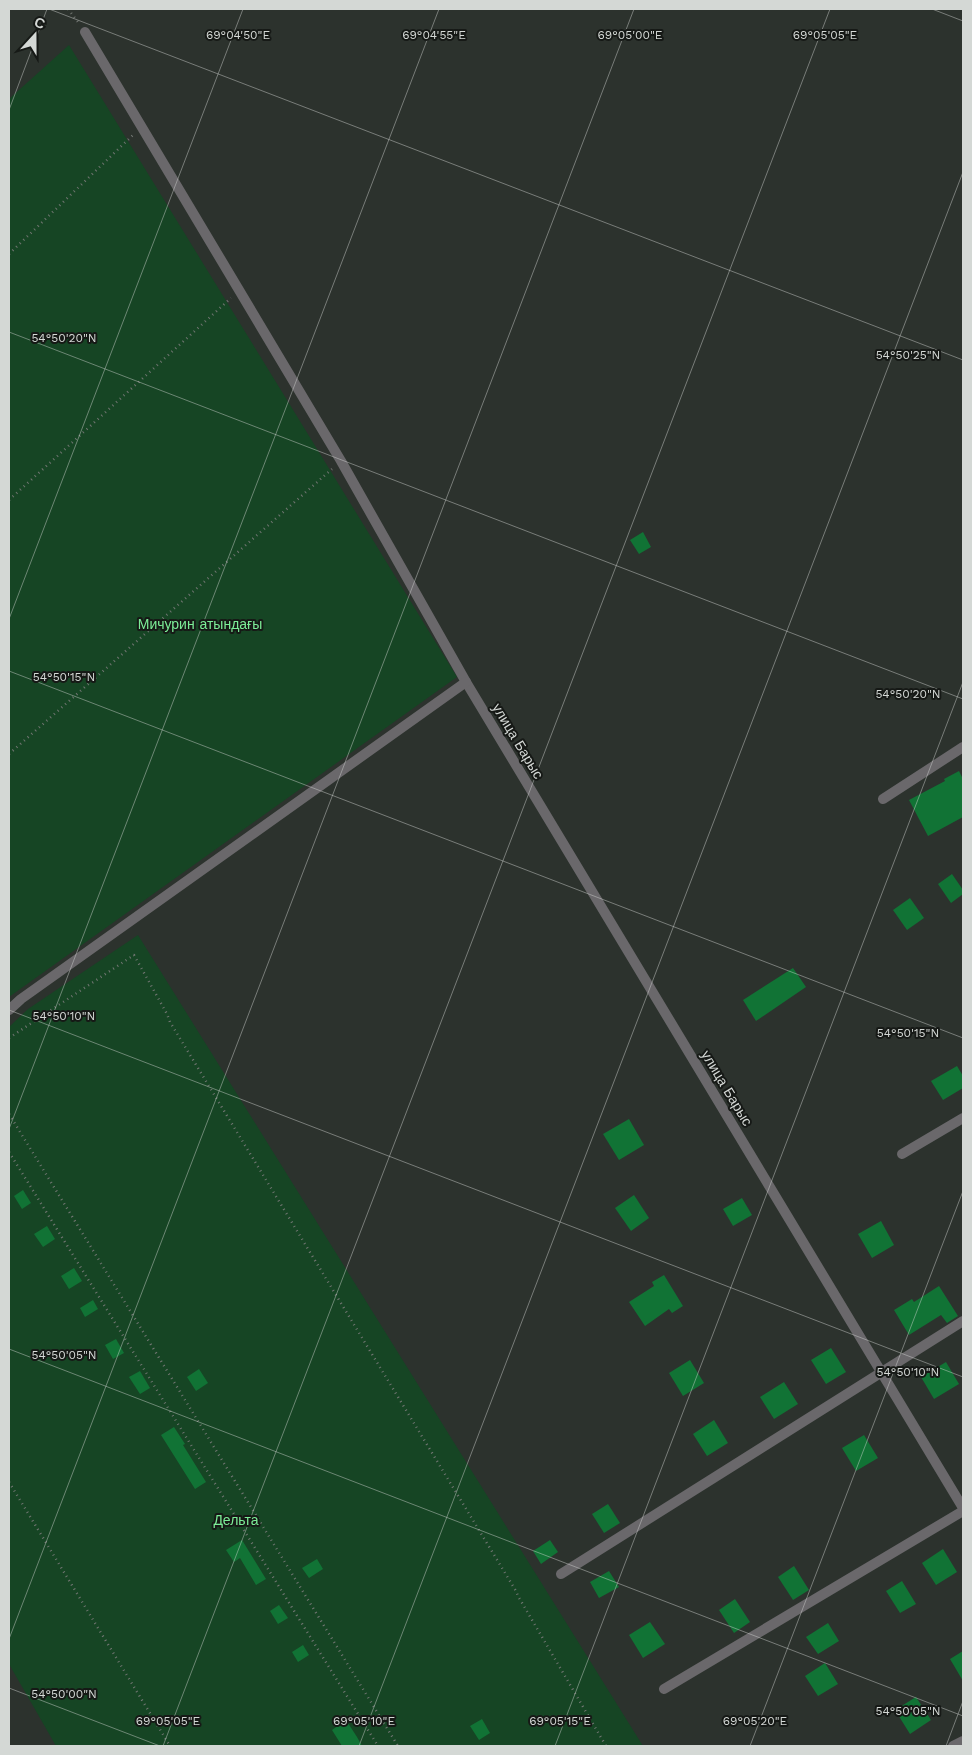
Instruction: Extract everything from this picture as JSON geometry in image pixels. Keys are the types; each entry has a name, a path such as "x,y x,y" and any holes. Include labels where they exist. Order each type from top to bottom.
{"street":[{"name":"улица Барыс","path":"85,32 341,461 466,682 883,1371 963,1509"},
{"path":"9,1010 29,993 466,682"},
{"path":"883,799 963,747"},
{"path":"902,1154 963,1118"},
{"path":"561,1574 963,1321"},
{"path":"664,1689 963,1509"},
{"path":"953,1746 963,1741"}],"path":[{"path":"68,9 85,32"},
{"path":"9,254 142,127"},
{"path":"9,500 239,290"},
{"path":"9,754 341,461"},
{"path":"9,1038 134,955 168,1014 170,1022 516,1591 606,1746"},
{"path":"9,1114 398,1746"},
{"path":"9,1152 378,1746"},
{"path":"9,1482 170,1746"}],"green space":[{"name":"Мичурин атындағы","path":"69,45 457,677 9,997 9,99"},
{"name":"Дельта","path":"138,935 643,1746 56,1746 9,1664 9,1027 28,1009"}],"building":[{"path":"643,532 651,547 639,554 630,540"},
{"path":"959,771 963,779 963,817 928,836 909,800 945,781 944,779"},
{"path":"952,874 963,890 963,894 951,903 938,884"},
{"path":"910,898 924,918 907,930 893,910"},
{"path":"793,968 806,987 756,1021 743,1000"},
{"path":"957,1066 963,1076 963,1088 943,1100 931,1081"},
{"path":"629,1119 644,1145 619,1160 603,1134"},
{"path":"23,1190 31,1203 22,1209 14,1196"},
{"path":"634,1195 649,1218 631,1231 615,1208"},
{"path":"742,1198 752,1215 733,1226 723,1209"},
{"path":"881,1221 894,1245 872,1258 858,1234"},
{"path":"47,1226 55,1239 43,1247 34,1234"},
{"path":"74,1268 82,1281 69,1289 61,1276"},
{"path":"664,1275 683,1306 672,1313 669,1309 645,1326 629,1302 654,1286 652,1282"},
{"path":"939,1286 958,1316 947,1323 941,1315 909,1335 894,1310 912,1299 914,1302"},
{"path":"93,1300 98,1309 85,1317 80,1308"},
{"path":"116,1339 124,1353 113,1359 105,1345"},
{"path":"831,1348 846,1372 826,1384 811,1360"},
{"path":"690,1360 704,1383 683,1396 669,1373"},
{"path":"946,1362 959,1384 934,1399 921,1377"},
{"path":"199,1369 208,1383 196,1391 187,1377"},
{"path":"140,1371 150,1388 140,1394 129,1377"},
{"path":"784,1382 798,1404 774,1419 760,1397"},
{"path":"714,1420 728,1443 707,1456 693,1434"},
{"path":"174,1427 206,1482 195,1489 161,1435"},
{"path":"864,1435 878,1458 856,1471 842,1448"},
{"path":"608,1504 620,1523 604,1533 592,1514"},
{"path":"242,1540 266,1579 256,1585 240,1558 234,1562 226,1550"},
{"path":"550,1540 558,1552 541,1564 533,1551"},
{"path":"943,1549 957,1572 936,1585 922,1563"},
{"path":"317,1559 323,1569 309,1578 302,1568"},
{"path":"794,1566 809,1590 793,1600 778,1577"},
{"path":"609,1571 619,1587 599,1598 590,1582"},
{"path":"902,1581 916,1604 900,1613 886,1591"},
{"path":"735,1599 750,1622 734,1633 719,1610"},
{"path":"279,1605 288,1618 278,1624 270,1611"},
{"path":"650,1622 665,1644 643,1658 629,1635"},
{"path":"828,1623 839,1641 818,1654 806,1637"},
{"path":"303,1645 309,1655 298,1662 292,1652"},
{"path":"963,1651 963,1681 950,1659"},
{"path":"825,1663 838,1684 818,1696 805,1676"},
{"path":"916,1697 931,1720 910,1734 895,1710"},
{"path":"482,1719 490,1733 479,1740 470,1726"},
{"path":"346,1720 362,1746 342,1746 332,1730"}]}
